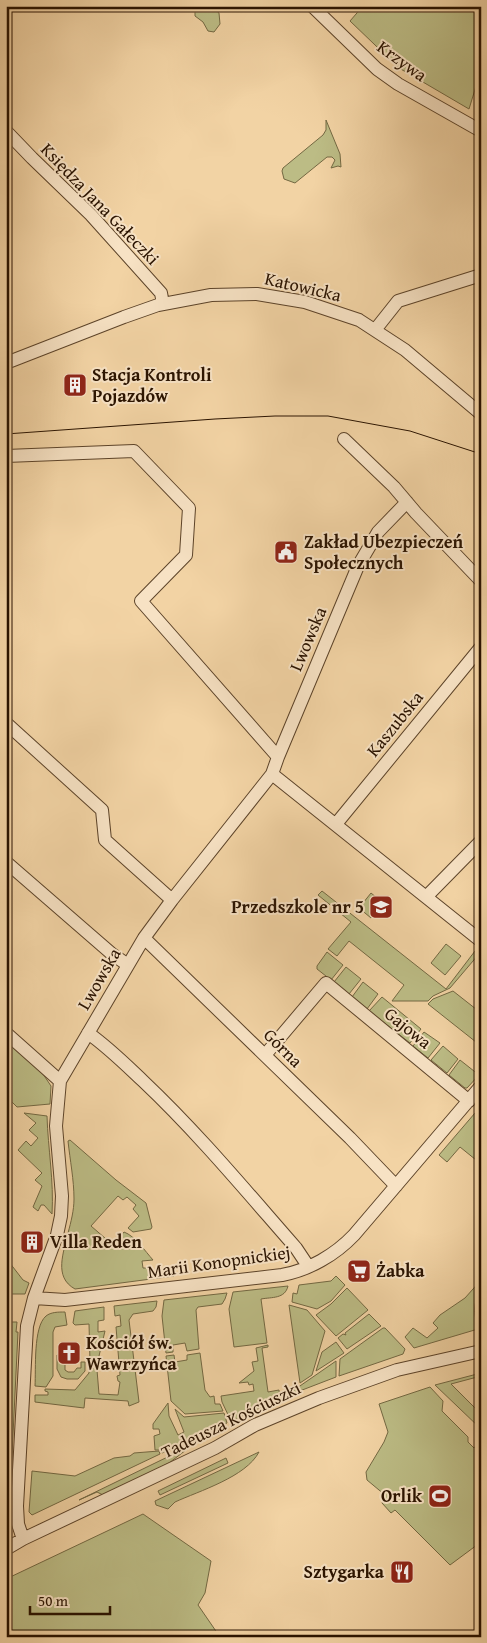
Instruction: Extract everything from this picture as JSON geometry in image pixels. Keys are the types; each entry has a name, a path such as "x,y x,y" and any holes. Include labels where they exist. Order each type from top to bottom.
{"street":[{"name":"Krzywa","path":"312,6 377,69 398,84 481,131"},
{"name":"Księdza Jana Gałeczki","path":"6,131 91,215 161,292 163,304"},
{"path":"375,330 398,301 481,275"},
{"name":"Katowicka","path":"6,364 124,316 163,304 211,295 262,295 320,306 359,320 412,355 481,414"},
{"path":"344,439 394,487 481,581"},
{"path":"6,456 134,451 189,508 186,556 141,601 278,757"},
{"name":"Lwowska","path":"23,1539 17,1521 17,1494 26,1329 34,1298 57,1235 61,1216 62,1196 56,1126 60,1081 144,938 272,774 358,566 378,532 407,502"},
{"name":"Kaszubska","path":"336,824 481,647"},
{"path":"6,723 102,810 105,840 172,900"},
{"path":"272,774 481,941"},
{"path":"426,897 481,841"},
{"path":"6,862 112,954 128,965"},
{"name":"Górna","path":"144,938 350,1138 396,1186"},
{"name":"Gajowa","path":"265,1055 326,983 468,1101"},
{"path":"6,1033 60,1081"},
{"path":"88,1033 110,1050 202,1140 296,1248 308,1266"},
{"name":"Marii Konopnickiej","path":"34,1298 65,1300 282,1275 321,1261 344,1245 481,1086"},
{"name":"Tadeusza Kościuszki","path":"6,1549 23,1539 215,1448 255,1425 319,1398 397,1370 481,1351"}],"green space":[{"path":"201,6 212,7 219,13 220,24 214,32 208,31 203,22 195,16 195,11"},
{"path":"363,6 481,6 481,70 469,109 399,68 350,21"},
{"path":"326,120 340,154 341,167 331,168 335,160 332,157 327,157 295,183 284,179 283,168 323,135 326,130"},
{"path":"322,891 446,989 475,951 479,954 450,988 433,996 428,1001 392,1001 404,985 349,941 337,956 328,949 351,922 318,895"},
{"path":"371,893 383,903 371,918 359,908"},
{"path":"446,944 461,956 445,975 431,963"},
{"path":"327,952 343,965 331,980 317,969 317,966"},
{"path":"346,967 361,979 349,994 334,982"},
{"path":"363,982 378,994 367,1009 352,997"},
{"path":"453,991 481,1013 481,1046 428,1004 433,999"},
{"path":"382,997 421,1029 410,1043 369,1011"},
{"path":"424,1032 440,1043 428,1058 413,1046"},
{"path":"6,1040 43,1074 51,1086 50,1104 17,1107 6,1096"},
{"path":"443,1046 458,1059 447,1073 431,1060"},
{"path":"460,1060 479,1075 467,1088 449,1075"},
{"path":"481,1106 481,1164 460,1147 447,1162 439,1155"},
{"path":"24,1113 47,1116 52,1214 44,1205 41,1205 38,1211 33,1207 42,1186 35,1180 42,1173 18,1150 26,1141 31,1146 38,1138 29,1130 36,1123"},
{"path":"70,1140 146,1203 152,1227 151,1229 133,1232 128,1228 139,1216 133,1209 136,1205 127,1197 123,1200 118,1196 91,1226 113,1245 124,1232 128,1234 140,1244 153,1260 142,1261 143,1268 150,1268 151,1274 162,1273 161,1268 174,1276 75,1289 68,1284 64,1278 62,1264 74,1203 68,1141"},
{"path":"6,1258 23,1280 29,1283 25,1294 6,1294"},
{"path":"336,1276 345,1285 331,1301 317,1309 292,1302 293,1293 297,1294 299,1285 331,1281"},
{"path":"481,1280 481,1293 475,1306 478,1329 414,1348 405,1337 413,1328 427,1338 438,1328 433,1323 440,1315 465,1298"},
{"path":"288,1286 281,1295 261,1299 267,1343 234,1347 229,1309 233,1292"},
{"path":"347,1288 368,1310 336,1336 316,1315 331,1304"},
{"path":"227,1293 222,1304 198,1307 196,1310 199,1349 187,1351 185,1343 173,1345 173,1352 166,1353 162,1316 164,1300"},
{"path":"157,1301 153,1311 133,1314 129,1320 139,1402 129,1406 128,1401 85,1398 84,1408 35,1402 35,1395 48,1395 45,1389 75,1390 89,1373 89,1366 97,1370 99,1394 118,1395 120,1382 117,1376 120,1375 116,1327 121,1326 120,1315 115,1316 114,1306"},
{"path":"289,1305 307,1310 325,1331 312,1375 300,1383"},
{"path":"104,1307 104,1320 98,1321 98,1332 105,1331 99,1356 99,1367 90,1362 89,1324 75,1325 73,1323 75,1311"},
{"path":"65,1312 67,1325 55,1327 53,1332 53,1376 46,1387 35,1386 37,1338 42,1321 50,1314"},
{"path":"369,1314 381,1326 347,1349 338,1338 343,1334 346,1335 345,1333"},
{"path":"6,1322 17,1322 16,1332 18,1332 11,1476 7,1479"},
{"path":"383,1328 405,1349 403,1354 339,1376 340,1359"},
{"path":"336,1342 344,1353 316,1371 322,1352"},
{"path":"268,1345 268,1347 262,1348 268,1392 279,1390 280,1399 231,1421 221,1396 254,1391 253,1384 249,1385 248,1382 239,1383 254,1371 252,1362 258,1361 256,1348"},
{"path":"200,1353 205,1390 210,1397 214,1396 215,1404 220,1404 223,1411 185,1414 171,1401 166,1356 174,1355 175,1362 187,1360 187,1355"},
{"path":"57,1355 62,1355 62,1359 65,1360 65,1370 68,1372 74,1372 77,1368 81,1368 81,1362 85,1362 85,1371 78,1379 61,1377 57,1369"},
{"path":"336,1361 336,1377 284,1397"},
{"path":"481,1373 481,1376 451,1384 481,1414 481,1429 435,1385"},
{"path":"430,1387 443,1401 442,1411 468,1437 468,1442 474,1448 481,1440 481,1542 450,1565 395,1510 391,1513 382,1503 385,1495 367,1480 366,1472 388,1432 379,1404"},
{"path":"168,1403 169,1416 178,1435 184,1432 175,1409 184,1417 224,1413 227,1423 162,1453 161,1450 155,1450 154,1436 160,1434 159,1429 153,1429 153,1424"},
{"path":"184,1449 186,1450 169,1463 103,1495 97,1492 79,1500"},
{"path":"159,1451 160,1454 32,1515 29,1512 32,1471 75,1476 114,1458 130,1456 134,1453"},
{"path":"259,1452 253,1461 233,1476 175,1502 168,1509 156,1505 155,1501"},
{"path":"226,1458 228,1463 160,1495 158,1491"},
{"path":"143,1514 211,1561 205,1593 198,1605 220,1637 6,1637 6,1579"}],"tram line":[{"path":"6,434 215,419 328,416 410,431 481,454"}],"place":[{"name":"Stacja Kontroli Pojazdów","path":"75,385"},
{"name":"Zakład Ubezpieczeń Społecznych","path":"286,552"},
{"name":"Przedszkole nr 5","path":"381,907"},
{"name":"Villa Reden","path":"32,1242"},
{"name":"Żabka","path":"359,1271"},
{"name":"Kościół św. Wawrzyńca","path":"69,1353"},
{"name":"Orlik","path":"440,1496"},
{"name":"Sztygarka","path":"402,1572"}]}
